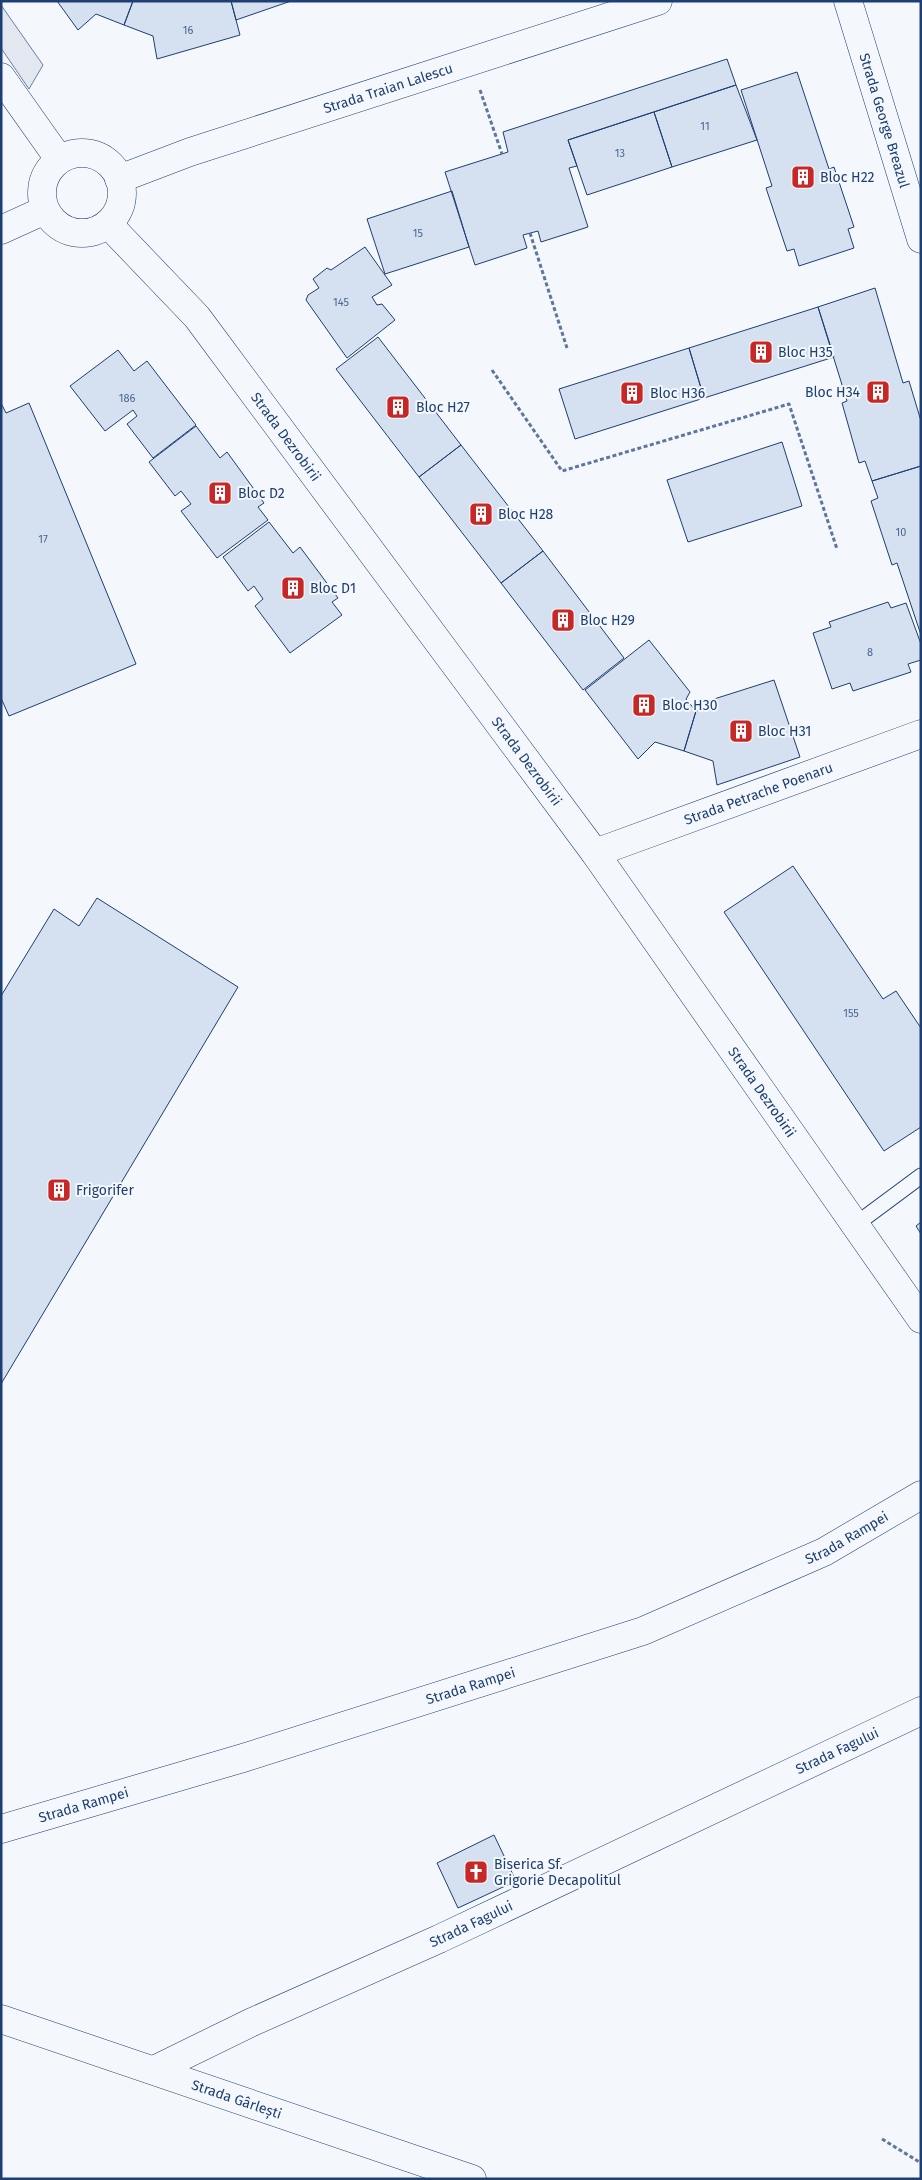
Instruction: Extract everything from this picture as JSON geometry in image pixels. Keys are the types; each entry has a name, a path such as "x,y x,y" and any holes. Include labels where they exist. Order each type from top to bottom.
{"street":[{"name":"Strada Traian Lalescu","path":"119,179 190,152 470,62 625,6 658,1"},
{"name":"Strada George Breazul","path":"848,1 921,239"},
{"path":"1,77 59,159"},
{"path":"76,153 90,153 102,158 112,166 119,179 122,198 116,214 108,224 100,229 81,234 65,230 54,222 45,210 41,192 46,173 59,159 76,153"},
{"path":"1,230 45,210"},
{"name":"Strada Dezrobirii","path":"108,224 197,317 596,853 921,1319"},
{"name":"Strada Petrache Poenaru","path":"596,853 921,734"},
{"name":"Strada Rampei","path":"1,1829 243,1758 643,1631 824,1552 921,1495"},
{"name":"Strada Fagului","path":"154,2070 250,2023 448,1935 921,1711"},
{"name":"Strada Gârlești","path":"1,2019 472,2179"}],"lane":[{"path":"855,1224 921,1176"}],"path":[{"path":"470,62 502,154"},
{"path":"530,233 566,348"},
{"path":"492,370 562,470 789,404 837,549"},
{"path":"882,2139 921,2163"}],"shaded area":[{"path":"1,5 43,65 29,89 1,48"}],"building":[{"path":"57,1 133,1 124,25 96,14 78,30"},
{"path":"133,1 231,1 240,35 157,59 153,36 124,25"},
{"path":"231,1 291,1 236,20"},
{"path":"727,59 736,85 568,140 577,166 569,168 588,227 541,242 538,231 523,235 527,248 475,265 445,172 508,152 503,132"},
{"name":"Bloc H22","path":"797,72 829,169 834,167 854,227 848,229 854,248 799,266 794,249 787,251 766,188 772,186 741,90"},
{"path":"736,85 757,140 672,167 654,112"},
{"path":"654,112 672,167 587,195 568,140"},
{"path":"452,191 469,247 385,274 367,219"},
{"path":"365,247 392,285 372,297 377,305 382,304 395,320 347,358 306,300 308,295 319,288 313,279 327,268 331,270"},
{"name":"Bloc H34","path":"875,288 903,383 909,381 921,421 921,466 872,481 865,461 859,463 842,403 847,401 818,307"},
{"name":"Bloc H35","path":"818,307 834,357 704,398 689,348"},
{"name":"Bloc H27","path":"378,337 461,445 419,477 336,369"},
{"name":"Bloc H36","path":"689,348 704,398 575,439 559,389"},
{"path":"118,350 134,371 147,361 196,425 153,458 127,424 137,416 133,410 105,431 70,386"},
{"path":"1,403 6,413 29,403 136,664 9,716 1,698"},
{"name":"Bloc D2","path":"196,426 220,458 227,452 264,503 258,507 268,520 217,558 181,511 191,504 181,491 175,496 149,462"},
{"path":"782,442 802,506 688,542 667,480"},
{"name":"Bloc H28","path":"461,445 543,551 501,583 419,477"},
{"path":"921,466 921,635 897,563 892,565 871,501 878,498 872,481"},
{"name":"Bloc D1","path":"269,522 293,553 300,547 338,598 332,602 342,615 290,653 255,606 263,599 254,586 248,591 223,557"},
{"name":"Bloc H29","path":"543,551 624,658 583,690 501,583"},
{"path":"888,602 891,608 906,603 921,644 921,660 908,664 911,672 853,691 850,683 832,689 813,633 831,627 829,622"},
{"name":"Bloc H30","path":"649,640 690,692 686,699 696,711 684,751 655,742 638,759 585,690"},
{"name":"Bloc H31","path":"774,680 800,757 717,785 713,761 684,751 696,711 710,708 711,700"},
{"path":"793,866 883,999 896,991 921,1028 921,1127 884,1151 724,912"},
{"name":"Frigorifer","path":"97,898 238,987 1,1384 1,996 54,909 79,926"},
{"path":"921,1222 921,1234 916,1226"},
{"name":"Biserica Sf. Grigorie Decapolitul","path":"494,1835 516,1881 458,1908 437,1863"}],"place":[{"name":"Bloc H22","path":"803,177"},
{"name":"Bloc H35","path":"761,352"},
{"name":"Bloc H34","path":"878,392"},
{"name":"Bloc H36","path":"632,393"},
{"name":"Bloc H27","path":"398,407"},
{"name":"Bloc D2","path":"220,493"},
{"name":"Bloc H28","path":"481,514"},
{"name":"Bloc D1","path":"293,588"},
{"name":"Bloc H29","path":"563,620"},
{"name":"Bloc H30","path":"644,705"},
{"name":"Bloc H31","path":"741,731"},
{"name":"Frigorifer","path":"59,1190"},
{"name":"Biserica Sf. Grigorie Decapolitul","path":"476,1872"}]}
